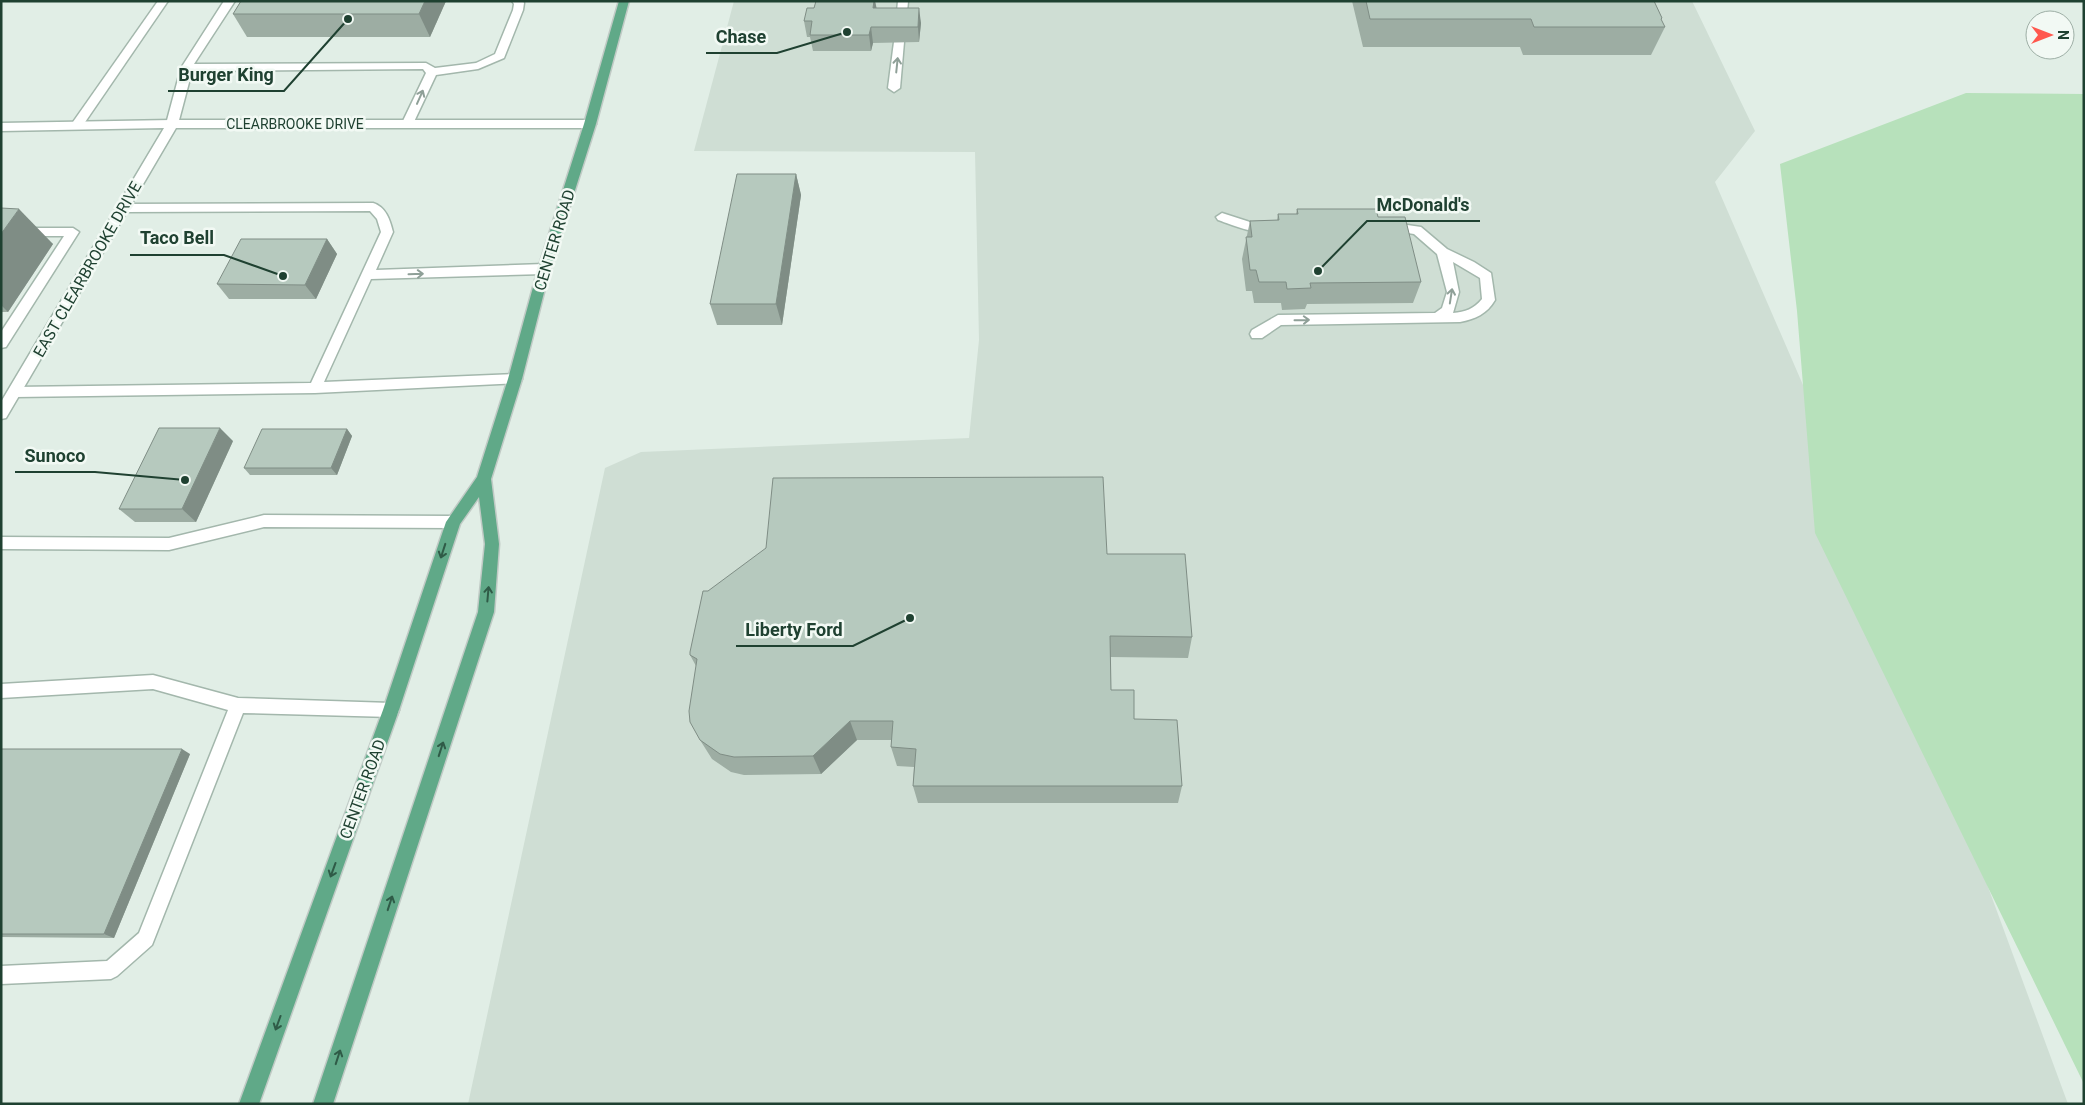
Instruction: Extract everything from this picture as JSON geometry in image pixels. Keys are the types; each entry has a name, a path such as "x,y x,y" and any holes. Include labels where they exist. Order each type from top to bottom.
{"main road":[{"name":"CENTER ROAD","path":"249,1104 390,710 453,522 484,480 515,379 544,270 590,124 624,1"},
{"name":"CENTER ROAD","path":"323,1104 486,612 492,544 484,480"}],"street":[{"path":"78,125 163,1"},
{"name":"EAST CLEARBROOKE DRIVE","path":"1,414 172,124 187,68 225,6 230,1"},
{"path":"432,72 478,66 500,56 518,10 519,3 517,1"},
{"path":"900,23 903,1"},
{"path":"894,88 899,42"},
{"path":"187,68 426,66 432,72"},
{"path":"408,123 432,72"},
{"name":"CLEARBROOKE DRIVE","path":"1,127 172,124 590,124"},
{"path":"124,208 373,207 383,217 387,232 315,388"},
{"path":"1222,217 1252,227 1282,227"},
{"path":"1257,334 1278,320 1464,317 1482,310 1489,300 1486,276 1470,265 1442,252 1417,230 1389,226 1369,226"},
{"path":"1,232 73,232 1,343"},
{"path":"1438,318 1448,310 1453,292 1448,267 1442,252"},
{"path":"367,275 544,270"},
{"path":"15,392 315,388 515,379"},
{"path":"1,542 169,544 264,521 453,522"},
{"path":"1,691 152,682 238,705 390,710"},
{"path":"1,975 110,970 146,939 238,705"}],"shaded area":[{"path":"734,1 1692,1 1755,131 1715,182 1803,385 2068,1104 468,1104 605,468 641,452 969,438 979,340 975,152 694,151"}],"green space":[{"path":"1966,93 2084,94 2084,1084 1815,533 1797,311 1780,164"}],"building":[{"path":"241,1 425,1 419,14 233,14"},
{"path":"816,1 874,1 873,8 919,8 918,27 871,27 869,35 810,35 812,21 804,21 807,8 814,8"},
{"path":"1366,1 1654,1 1665,27 1534,27 1531,19 1370,19"},
{"path":"737,174 796,174 776,304 710,304"},
{"path":"1,208 19,209 1,234"},
{"path":"1297,209 1376,209 1378,217 1405,217 1421,282 1310,283 1311,288 1287,289 1286,282 1259,282 1256,270 1250,270 1246,237 1252,237 1250,221 1279,220 1278,214 1298,214"},
{"path":"241,239 327,239 305,285 217,284"},
{"path":"159,428 220,428 182,509 119,509"},
{"path":"262,429 347,429 331,468 244,468"},
{"path":"1103,477 1107,554 1185,554 1192,637 1110,636 1111,690 1134,690 1134,719 1177,720 1182,786 913,786 916,749 891,747 893,721 850,721 813,756 734,757 720,754 700,740 690,722 689,711 697,659 690,655 690,652 703,591 708,591 766,548 773,478"},
{"path":"1,749 182,749 104,934 1,934"}],"place":[{"name":"Burger King","path":"348,19"},
{"name":"Chase","path":"847,32"},
{"name":"McDonald's","path":"1318,271"},
{"name":"Taco Bell","path":"283,276"},
{"name":"Sunoco","path":"185,480"},
{"name":"Liberty Ford","path":"910,618"}]}
